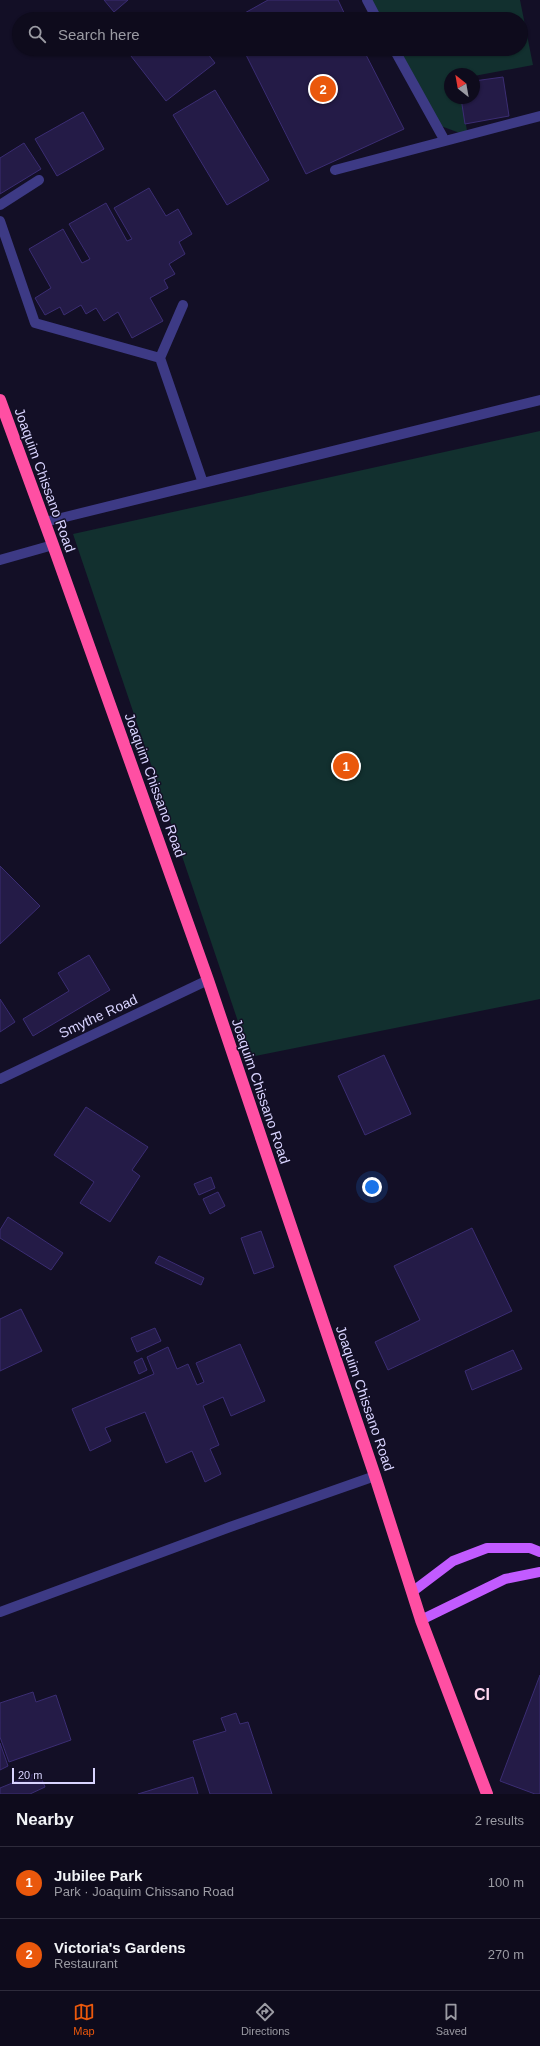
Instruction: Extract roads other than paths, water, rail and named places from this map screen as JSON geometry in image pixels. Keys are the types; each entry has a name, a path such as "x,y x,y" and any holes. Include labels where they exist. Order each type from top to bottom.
{"highway":[{"name":"Joaquim Chissano Road","path":"0,400 208,980 376,1476 421,1620 487,1794"}],"main road":[{"path":"412,1592 453,1561 487,1548 530,1548 540,1552"},
{"path":"421,1620 505,1579 540,1572"}],"street":[{"path":"367,0 374,12"},
{"path":"398,56 445,141"},
{"path":"335,170 540,116"},
{"path":"0,205 39,180"},
{"path":"0,221 35,323 160,358"},
{"path":"183,305 160,358 203,483"},
{"path":"45,522 540,400"},
{"path":"0,560 53,545"},
{"name":"Smythe Road","path":"0,1079 208,980"},
{"path":"0,1612 230,1527 376,1476"}],"place":[{"name":"Victoria's Gardens","path":"323,89"},
{"name":"Jubilee Park","path":"346,766"}],"district":[{"name":"CI","path":"482,1694"}]}
